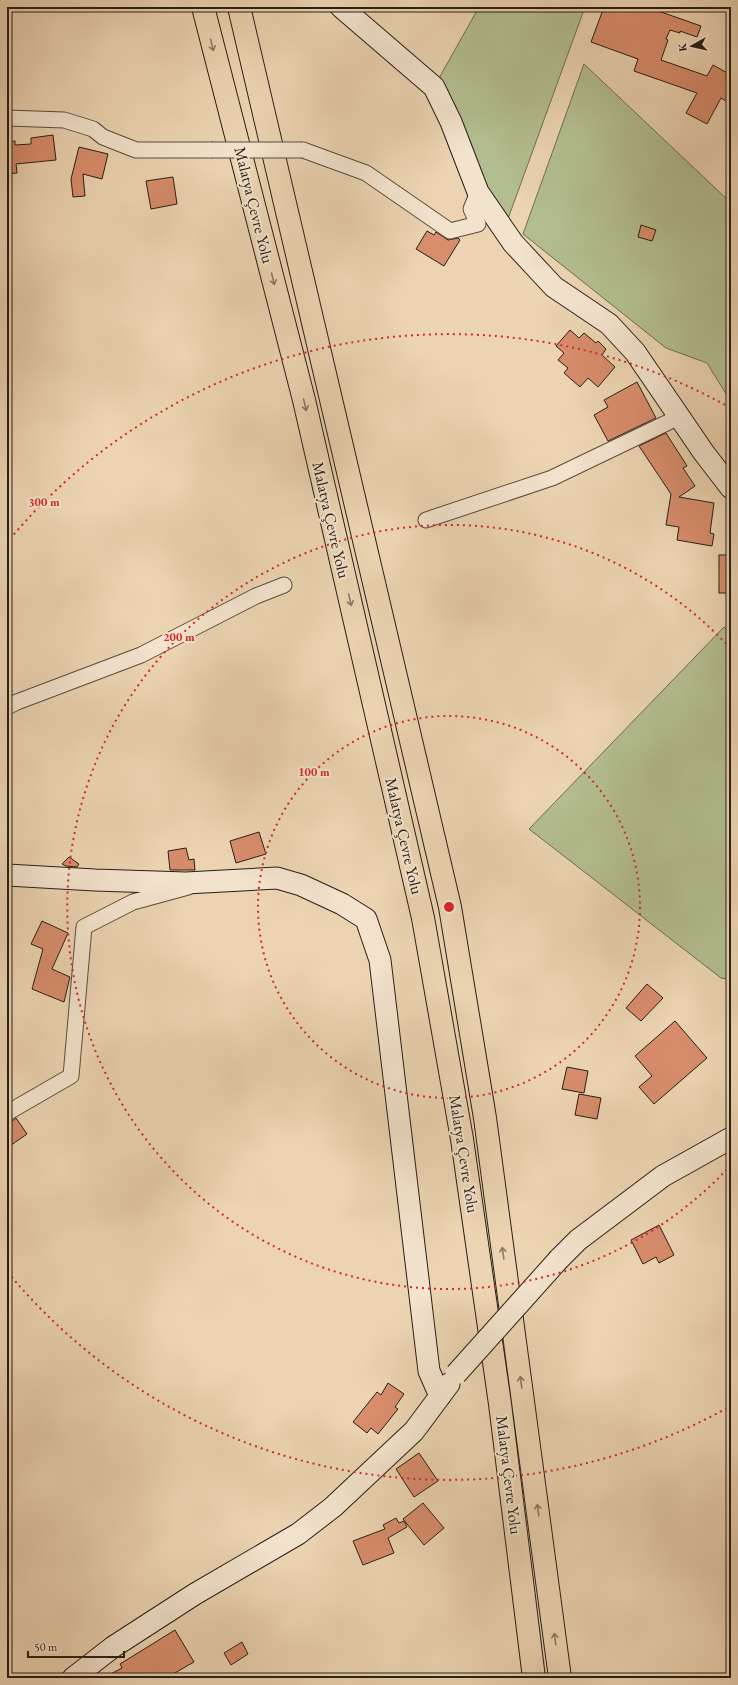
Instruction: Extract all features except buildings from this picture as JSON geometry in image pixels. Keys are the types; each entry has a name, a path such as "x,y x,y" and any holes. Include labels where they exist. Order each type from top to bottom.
{"highway":[{"name":"Malatya Çevre Yolu","path":"203,7 304,400 423,918 462,1139 500,1404 534,1678"},
{"name":"Malatya Çevre Yolu","path":"239,7 450,907 485,1118 560,1678"}],"street":[{"path":"341,7 434,87 451,122 478,192 513,243 554,287 609,324 634,352 731,488"},
{"path":"7,118 64,120 93,129 103,137 136,150 303,150 366,173 450,231 478,224 471,209 478,192"},
{"path":"426,520 552,478 679,417"},
{"path":"7,707 16,702 141,655 256,596 284,584"},
{"path":"7,875 103,880 203,882 276,878 301,885 342,904 366,919 380,960 429,1371 440,1396"},
{"path":"7,1113 71,1076 84,927 133,902 164,895 203,882"},
{"path":"72,1678 113,1647 196,1594 298,1534 333,1506 414,1431 456,1374 578,1240 663,1176 731,1138"}],"green space":[{"path":"479,7 585,7 505,227 434,87"},
{"path":"584,64 731,203 731,402 707,363 666,348 523,234"},
{"path":"724,627 731,634 731,980 721,978 529,829"}]}
